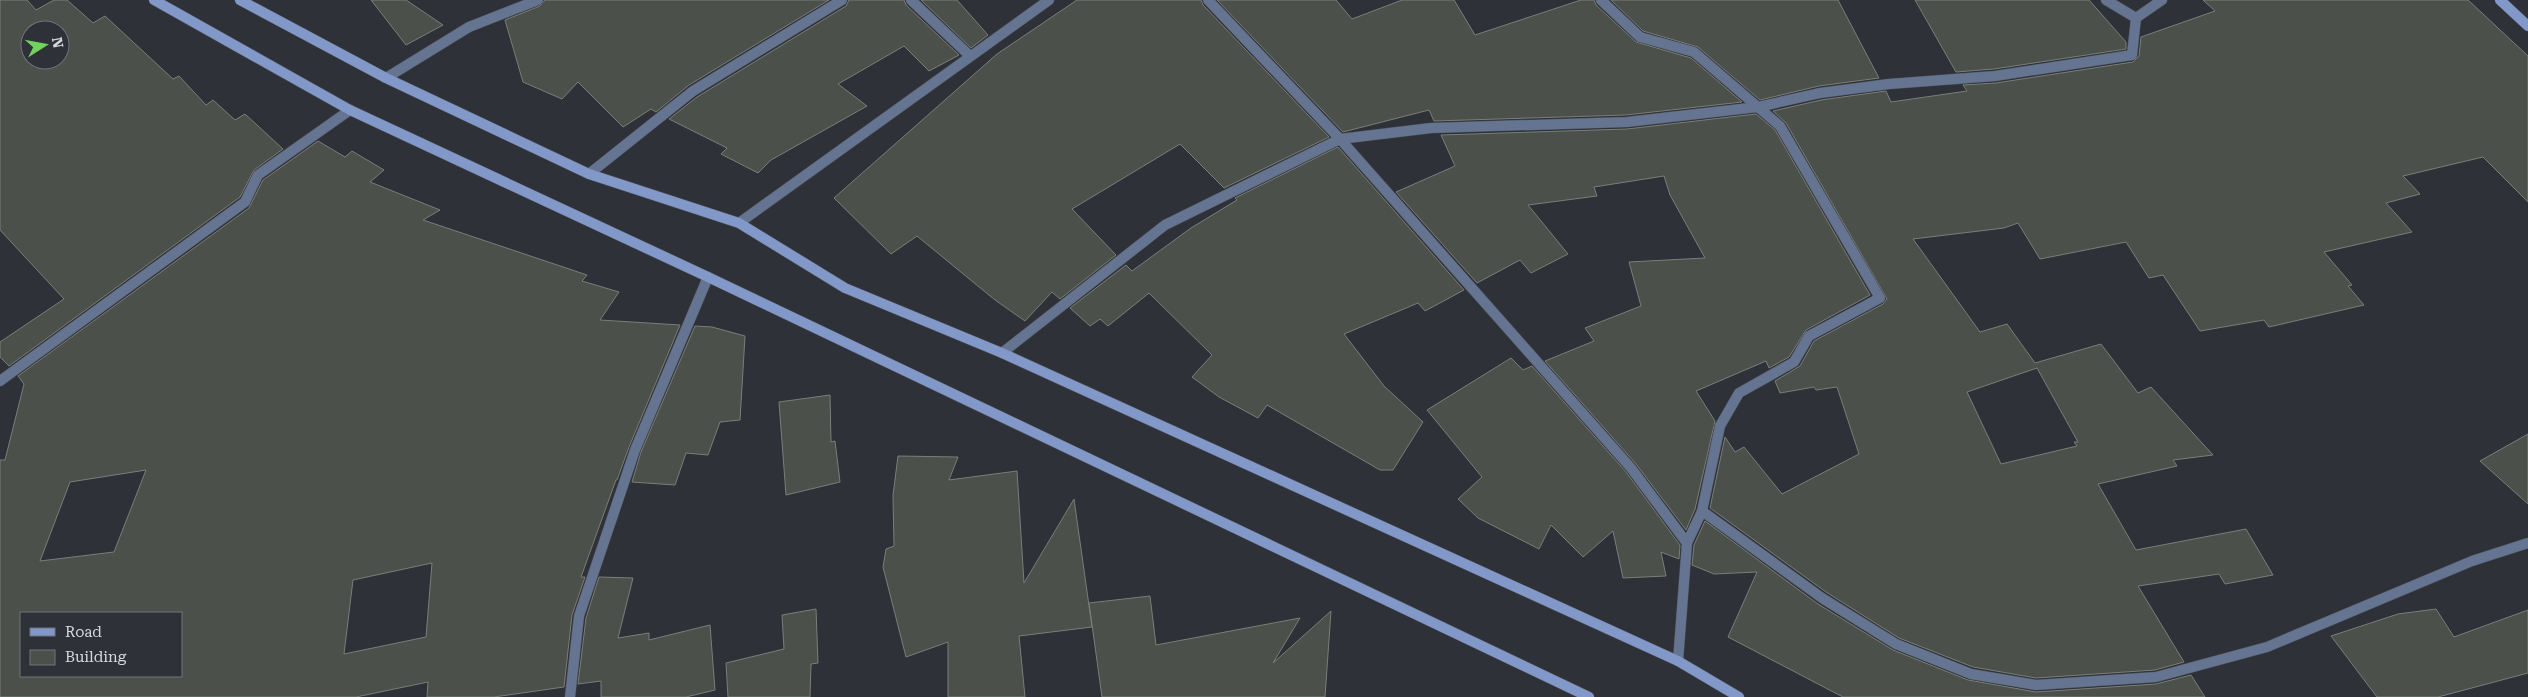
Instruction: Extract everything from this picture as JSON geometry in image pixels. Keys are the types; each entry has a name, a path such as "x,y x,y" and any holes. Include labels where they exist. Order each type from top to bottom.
{"main road":[{"path":"154,0 350,110 708,277 1589,697"},
{"path":"240,0 386,78 589,174 739,223 845,288 1002,353 1678,662 1739,697"},
{"path":"2500,0 2528,26"}],"street":[{"path":"386,78 468,27 538,0"},
{"path":"589,174 693,91 842,0"},
{"path":"911,0 969,56"},
{"path":"739,223 1049,0"},
{"path":"1208,0 1340,139 1599,434 1632,468 1687,543"},
{"path":"1602,0 1640,37 1694,52 1780,126 1880,298 1809,336 1794,362 1739,393 1720,426 1702,511 1687,543 1678,662"},
{"path":"2106,0 2136,18"},
{"path":"1002,353 1165,225 1340,139 1431,128 1627,122 1758,107 1820,93 1889,84 1995,76 2132,55 2136,18 2162,0"},
{"path":"0,381 245,202 258,175 350,110"},
{"path":"570,697 579,616 635,450 708,277"},
{"path":"1702,511 1822,598 1896,644 1971,674 2036,685 2156,678 2267,647 2472,561 2528,543"}],"building":[{"path":"0,0 27,0 36,10 54,0 67,0 93,23 105,16 173,79 179,76 206,105 213,100 235,120 245,114 283,149 254,170 240,197 9,366 0,357 0,342 64,299 0,230"},
{"path":"371,0 406,0 443,25 406,45"},
{"path":"545,0 829,0 689,85 656,112 651,109 623,127 578,82 562,99 523,82 505,20 540,6"},
{"path":"849,0 904,0 906,5 959,55 929,71 904,46 838,84 867,106 771,160 758,173 721,154 727,148 669,119 697,97 846,6"},
{"path":"921,0 957,0 988,35 971,48"},
{"path":"1077,0 1201,0 1203,5 1329,137 1224,188 1180,144 1072,209 1116,255 1060,299 1052,292 1025,321 995,300 917,236 891,254 834,198 997,54"},
{"path":"1217,0 1336,0 1352,19 1402,0 1454,0 1475,35 1581,0 1594,0 1596,5 1636,42 1691,58 1742,102 1626,115 1434,121 1429,110 1343,132"},
{"path":"1611,0 1838,0 1879,78 1819,86 1760,100 1698,47 1643,31"},
{"path":"1915,0 2089,0 2126,42 2126,49 1994,69 1956,72"},
{"path":"2203,0 2468,0 2528,56 2528,202 2483,157 2403,176 2420,194 2386,203 2412,232 2324,252 2352,285 2348,286 2364,305 2269,327 2264,320 2200,331 2163,275 2149,278 2126,242 2040,259 2018,223 2004,228 1913,239 1980,332 2007,324 2035,363 2101,344 2138,393 2151,387 2213,455 2173,460 2177,466 2098,484 2136,550 2246,529 2273,575 2225,584 2219,574 2138,586 2184,662 2155,670 2036,678 1973,667 1899,638 1826,592 1710,508 1725,437 1735,452 1744,447 1782,494 1859,454 1837,387 1816,390 1814,387 1780,393 1775,381 1800,366 1814,341 1883,304 1887,299 1786,123 1773,111 1821,100 1886,91 1891,102 1967,91 1963,85 1996,83 2133,62 2139,56 2141,37 2215,11","holes":["2037,368 2078,442 2074,442 2077,446 2001,464 1967,392"]},
{"path":"1756,114 1775,130 1870,295 1806,330 1789,357 1769,368 1766,361 1696,391 1715,421 1695,509 1686,530 1636,464 1545,361 1594,341 1585,328 1641,306 1629,262 1705,258 1670,195 1664,176 1594,187 1597,196 1528,205 1568,254 1531,273 1520,260 1477,283 1396,192 1455,166 1441,135 1627,129"},
{"path":"318,141 345,157 352,151 384,170 370,182 440,210 423,220 587,275 582,281 619,292 600,320 680,325 616,480 581,577 585,577 572,615 564,687 494,697 427,697 428,682 356,697 0,697 0,460 5,460 24,384 18,376 249,208 263,180","holes":["146,470 114,552 40,561 70,482","432,563 426,637 344,654 353,580"]},
{"path":"1338,147 1464,290 1425,311 1418,303 1344,334 1384,386 1423,422 1393,470 1380,470 1267,405 1258,418 1219,397 1192,377 1212,355 1149,293 1108,326 1100,319 1090,326 1070,308 1126,265 1132,271 1191,228 1237,200 1235,198"},
{"path":"695,326 712,327 745,336 740,420 720,422 708,455 686,453 675,485 632,482 641,452"},
{"path":"1511,358 1523,370 1532,366 1626,472 1680,545 1679,559 1661,552 1666,576 1623,578 1613,531 1583,557 1551,525 1539,549 1478,518 1458,499 1482,477 1427,410"},
{"path":"830,395 831,442 835,441 840,482 786,495 779,402"},
{"path":"2528,434 2528,504 2480,461"},
{"path":"898,456 958,457 949,480 1017,471 1024,583 1074,499 1092,627 1019,636 1025,697 948,697 948,642 906,657 883,567 886,549 894,546 893,495"},
{"path":"1705,521 1818,604 1893,650 1968,680 2036,692 2156,684 2191,675 2205,697 1843,697 1728,637 1757,572 1714,574 1692,565 1694,545"},
{"path":"599,577 633,578 618,638 649,633 649,640 710,625 715,690 686,697 601,697 601,681 578,684 586,618"},
{"path":"1150,596 1156,645 1300,618 1273,663 1331,611 1325,697 1102,697 1089,603"},
{"path":"816,609 818,663 811,664 810,697 728,697 726,663 784,649 782,615"},
{"path":"2436,609 2454,637 2528,610 2528,673 2438,697 2377,697 2331,636 2398,614"}]}
